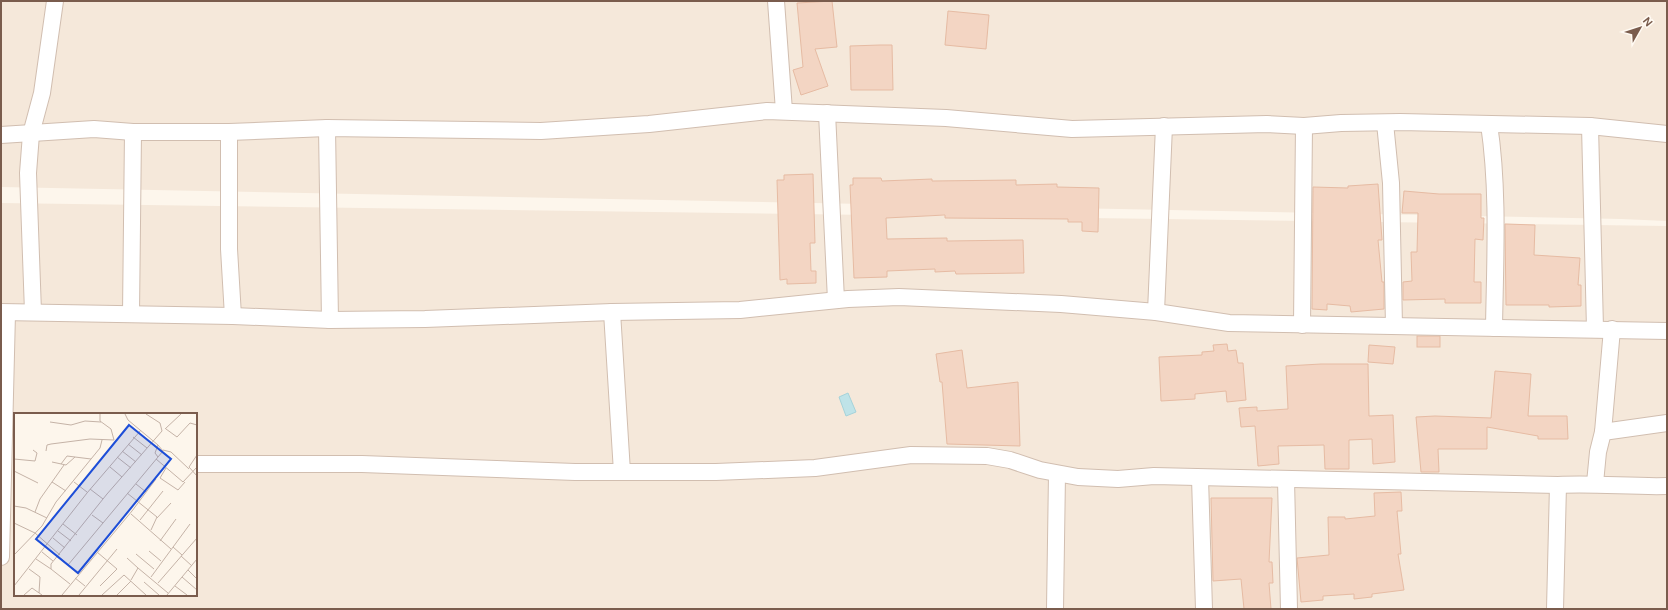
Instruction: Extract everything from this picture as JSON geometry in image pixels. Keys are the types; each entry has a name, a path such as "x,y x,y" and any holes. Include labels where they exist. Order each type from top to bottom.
{"street":[{"path":"32,312 28,173 31,134 42,93 55,1"},
{"path":"776,1 784,111"},
{"path":"1,135 94,129 133,132 228,132 327,128 541,131 633,126 767,111 946,118 1072,129 1267,124 1304,126 1341,123 1385,123 1590,126 1667,134"},
{"path":"828,113 836,300"},
{"path":"1385,123 1392,182 1394,326"},
{"path":"1489,124 1494,157 1495,185 1494,328"},
{"path":"1156,312 1164,126"},
{"path":"1302,324 1304,126"},
{"path":"1590,126 1595,329"},
{"path":"327,128 330,320"},
{"path":"131,314 133,132"},
{"path":"228,132 229,249 233,316"},
{"path":"1,556 10,461 4,312 233,316 330,320 740,310 836,300 899,297 1000,300 1156,312 1229,324 1667,331"},
{"path":"612,312 622,472"},
{"path":"1595,483 1598,452 1602,432 1612,329"},
{"path":"1602,432 1667,423"},
{"path":"197,464 362,464 419,467 622,472 716,472 793,470 850,464 911,455 987,456 1010,460 1057,474 1078,477 1118,479 1154,476 1558,485 1595,483 1667,486"},
{"path":"1055,609 1057,474"},
{"path":"1200,478 1204,609"},
{"path":"1286,480 1289,609"},
{"path":"1555,609 1558,485"}],"shaded area":[{"path":"1,1 1667,1 1667,221 1,187"},
{"path":"1,203 1667,226 1667,609 1,609"}],"water":[{"path":"848,393 856,412 846,416 839,397"}],"building":[{"path":"832,1 837,47 815,49 828,86 801,95 793,70 803,67 797,3"},
{"path":"948,11 989,15 986,49 945,45"},
{"path":"892,45 893,90 851,90 850,46"},
{"path":"813,174 815,243 810,243 811,271 816,271 816,283 787,284 787,279 780,280 777,180 784,180 784,175"},
{"path":"853,178 881,178 882,181 932,179 932,181 1016,180 1016,185 1057,184 1057,187 1099,188 1098,232 1082,231 1082,222 1068,222 1068,219 945,218 945,215 886,218 887,239 947,238 947,241 1023,240 1024,273 956,274 955,271 935,272 935,269 887,271 887,277 854,278 850,185 853,185"},
{"path":"1378,184 1382,240 1378,240 1382,282 1384,282 1384,309 1351,312 1350,306 1327,304 1327,310 1312,309 1313,187 1348,188 1348,186"},
{"path":"1404,191 1439,194 1481,194 1481,218 1484,218 1483,240 1475,239 1474,282 1481,282 1481,303 1445,303 1445,299 1403,300 1403,282 1412,281 1411,252 1417,252 1418,213 1402,213"},
{"path":"1505,224 1535,225 1534,255 1580,258 1578,285 1581,285 1581,306 1549,307 1549,305 1506,305"},
{"path":"1417,336 1440,336 1440,347 1417,347"},
{"path":"1227,344 1228,351 1236,350 1238,363 1243,363 1246,400 1227,402 1226,391 1195,394 1195,399 1161,401 1159,357 1202,355 1202,352 1214,351 1213,345"},
{"path":"1369,345 1395,347 1393,364 1368,362"},
{"path":"962,350 967,388 1018,382 1020,446 947,444 942,382 940,382 936,354"},
{"path":"1368,364 1369,416 1393,415 1395,462 1373,464 1372,439 1349,440 1349,469 1325,469 1324,445 1278,446 1279,464 1258,466 1255,426 1241,427 1239,408 1257,407 1257,411 1288,409 1286,366"},
{"path":"1495,371 1531,374 1528,416 1567,416 1568,439 1538,439 1538,436 1487,427 1487,449 1438,449 1439,472 1421,472 1416,417 1435,416 1491,418"},
{"path":"1401,492 1402,511 1397,511 1401,554 1398,554 1404,590 1372,594 1372,597 1354,599 1354,594 1323,596 1323,600 1301,602 1297,558 1329,555 1328,517 1345,517 1345,519 1375,516 1374,493"},
{"path":"1211,498 1272,498 1269,562 1272,562 1273,583 1269,583 1271,609 1244,609 1241,579 1213,581"}]}
